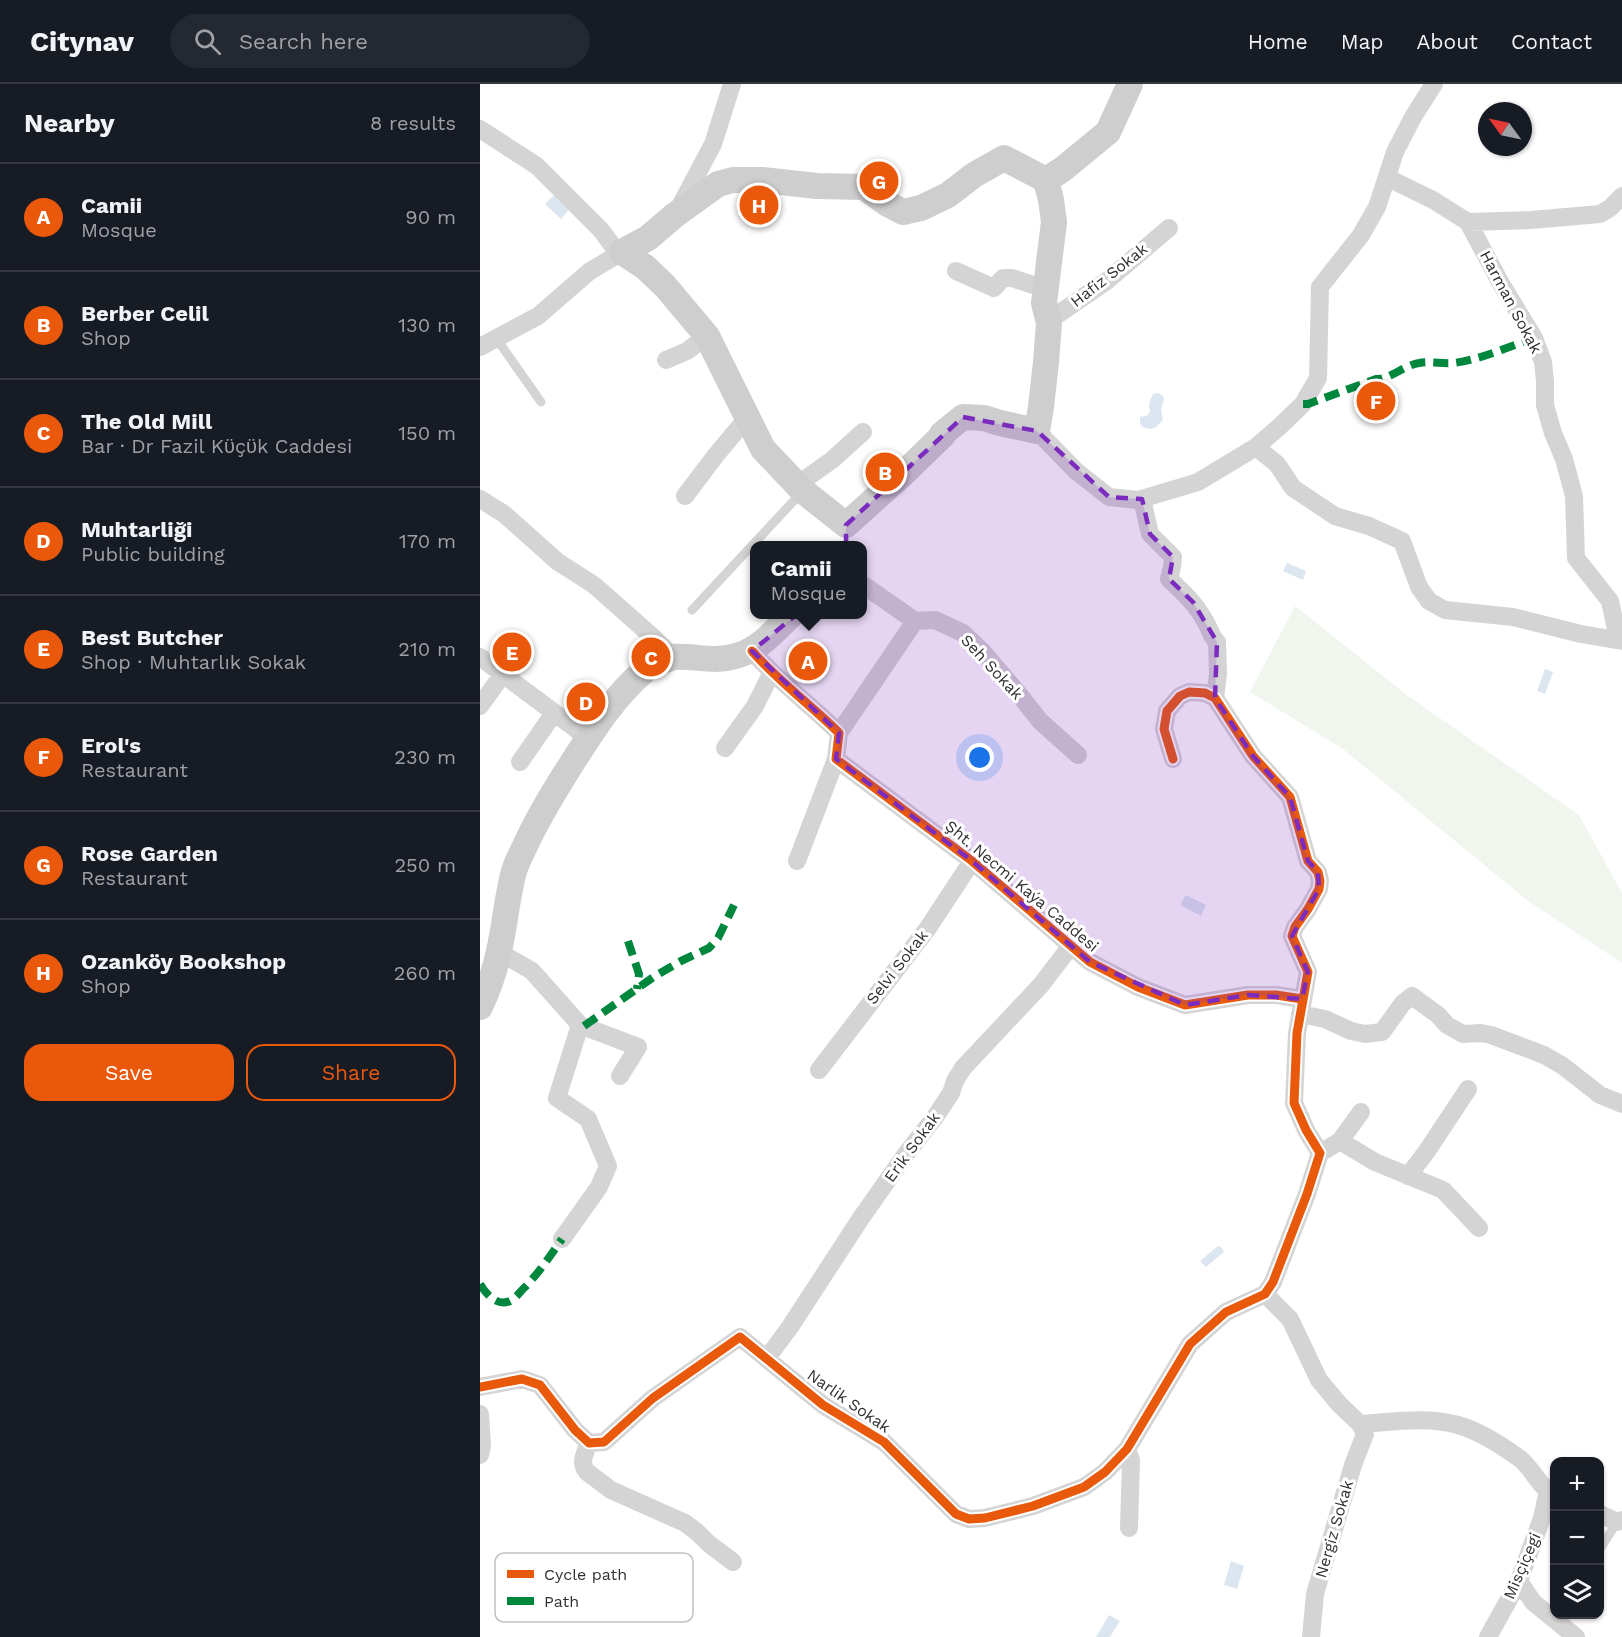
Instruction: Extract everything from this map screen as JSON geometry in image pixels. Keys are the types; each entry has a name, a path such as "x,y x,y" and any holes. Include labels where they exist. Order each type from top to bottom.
{"street":[{"path":"675,215 713,144 732,84"},
{"path":"1046,180 1108,132 1130,84"},
{"path":"480,129 537,166 601,230 612,245 645,267 666,286 706,336 763,449 846,536 942,434 963,417 984,418 1037,431 1076,471 1109,497 1142,499 1198,482 1256,447 1303,404 1322,378 1320,287 1361,235 1377,207 1395,152 1434,84"},
{"path":"488,343 538,316 590,271 648,238 718,184 733,180 762,180 817,186 864,187 903,212 921,208 948,195 974,175 1004,158 1046,180 1054,222 1045,289 1044,303 1049,322 1037,431"},
{"name":"Harman Sokak","path":"1388,178 1433,200 1468,222 1500,282 1534,338 1543,362 1545,405 1574,496 1576,558 1610,601 1620,640"},
{"path":"1468,222 1531,220 1600,214 1622,196"},
{"name":"Hafiz Sokak","path":"1049,322 1108,280 1169,228"},
{"path":"956,271 994,288 1003,278 1012,278 1045,289"},
{"path":"666,360 687,351 706,336"},
{"path":"685,496 747,418"},
{"path":"800,488 863,432"},
{"path":"1256,447 1277,464 1293,488 1335,516 1369,526 1402,541 1419,587 1429,601 1445,610 1513,617 1581,634 1620,640"},
{"path":"480,499 504,514 558,562 594,585 673,657"},
{"path":"1142,499 1150,534 1173,557 1169,579 1193,602 1207,623 1210,636 1217,642 1218,674 1215,698"},
{"name":"Seh Sokak","path":"867,587 915,621 935,620 963,633 990,660 1040,721 1078,755"},
{"path":"480,1007 499,952 507,898 515,867 551,796 606,712 646,668 658,661 673,657 718,659 743,655 761,644 788,619"},
{"path":"797,861 836,759 839,733 915,621"},
{"path":"752,651 765,666 839,733"},
{"path":"480,657 588,738"},
{"path":"725,748 755,706 772,672"},
{"path":"480,706 503,674"},
{"path":"1173,759 1164,729 1167,711 1180,696 1189,692 1204,693 1215,698 1253,756 1290,797 1308,861 1318,872 1319,889 1295,927 1292,936 1308,972 1297,1032 1294,1103 1306,1130 1320,1153"},
{"path":"520,762 554,713"},
{"name":"Şht. Necmi Kaýa Caddesi","path":"836,759 972,861 1070,947 1090,962 1138,987 1185,1005 1248,995 1276,995 1351,1031 1365,1034 1382,1032 1403,1003 1412,996 1447,1025 1463,1034 1491,1035 1544,1055 1569,1070 1600,1095 1622,1104"},
{"name":"Selvi Sokak","path":"819,1070 928,928 972,861"},
{"name":"Erik Sokak","path":"767,1358 790,1327 861,1218 935,1117 951,1093 963,1068 1041,985 1070,947"},
{"path":"499,952 532,971 580,1025 638,1047 620,1076"},
{"path":"562,1239 599,1187 608,1166 588,1119 557,1098 580,1025"},
{"path":"1407,1176 1427,1151 1468,1089"},
{"path":"1361,1112 1340,1141 1320,1153 1307,1194 1269,1288 1290,1319 1319,1380 1360,1425 1429,1420 1458,1425 1485,1435 1522,1460 1550,1492"},
{"path":"1340,1141 1370,1159 1443,1190 1479,1228"},
{"name":"Narlik Sokak","path":"589,1443 604,1442 653,1398 740,1337 823,1405 884,1442 956,1514 969,1519 985,1518 1033,1506 1083,1487 1105,1472 1127,1449 1190,1344 1226,1312 1269,1288"},
{"path":"480,1387 522,1378 540,1385 575,1430 589,1443 583,1462 587,1472 611,1490 685,1523 708,1544 734,1562"},
{"path":"480,1414 482,1446 480,1455"},
{"name":"Nergiz Sokak","path":"1311,1637 1315,1594 1353,1465 1365,1434 1360,1425"},
{"path":"1127,1449 1131,1460 1129,1528"},
{"name":"Misçiçegi","path":"1488,1637 1519,1581 1550,1496"},
{"path":"1604,1516 1620,1521"},
{"path":"1519,1581 1533,1602 1576,1637"}],"lane":[{"path":"488,343 541,402"},
{"path":"753,541 800,488"},
{"path":"692,610 750,544"},
{"path":"1604,1542 1620,1521"}],"highlighted area":[{"path":"963,417 1037,431 1109,497 1142,499 1150,534 1173,557 1169,579 1193,602 1217,642 1215,698 1253,756 1290,797 1308,861 1318,872 1319,889 1292,936 1308,972 1302,999 1248,995 1185,1005 1090,962 972,861 836,759 839,733 752,651 846,574 846,525"}],"shaded area":[{"path":"554,195 569,210 561,219 545,204"},
{"path":"1158,393 1163,396 1164,400 1161,409 1163,420 1150,429 1142,427 1140,417 1148,415 1152,396"},
{"path":"1287,563 1306,571 1303,580 1283,571"},
{"path":"1295,606 1408,696 1579,815 1622,893 1622,963 1528,901 1343,749 1250,692"},
{"path":"1545,669 1553,672 1545,694 1537,691"},
{"path":"1186,895 1206,905 1201,916 1180,905"},
{"path":"1218,1246 1224,1252 1206,1267 1200,1261"},
{"path":"1231,1561 1244,1566 1237,1589 1224,1585"},
{"path":"1109,1615 1120,1621 1110,1637 1096,1637"}],"marked path":[{"path":"1303,404 1381,379 1414,364 1463,361 1534,338"},
{"path":"584,1026 655,976 709,948 718,938 734,905"},
{"path":"628,941 639,974 637,989"},
{"path":"480,1284 496,1301 510,1301 535,1276 562,1239"}],"cycle path":[{"path":"752,651 839,733 836,759 972,861 1090,962 1138,987 1185,1005 1248,995 1276,995 1302,999"},
{"path":"480,1387 522,1379 540,1385 575,1430 589,1443 604,1442 653,1398 740,1337 823,1405 884,1442 956,1514 969,1519 985,1518 1033,1506 1084,1487 1105,1472 1127,1449 1190,1344 1226,1312 1265,1294 1273,1282 1307,1194 1320,1153 1306,1130 1294,1103 1297,1033 1308,972 1292,936 1295,927 1319,889 1318,872 1308,861 1290,797 1253,756 1215,698 1205,693 1189,692 1180,696 1167,711 1164,729 1173,759"}],"place":[{"name":"Rose Garden","path":"879,181"},
{"name":"Ozanköy Bookshop","path":"759,205"},
{"name":"Erol's","path":"1376,401"},
{"name":"Berber Celil","path":"885,472"},
{"name":"Best Butcher","path":"512,652"},
{"name":"The Old Mill","path":"651,657"},
{"name":"Camii","path":"808,661"},
{"name":"Muhtarliği","path":"586,702"}]}
